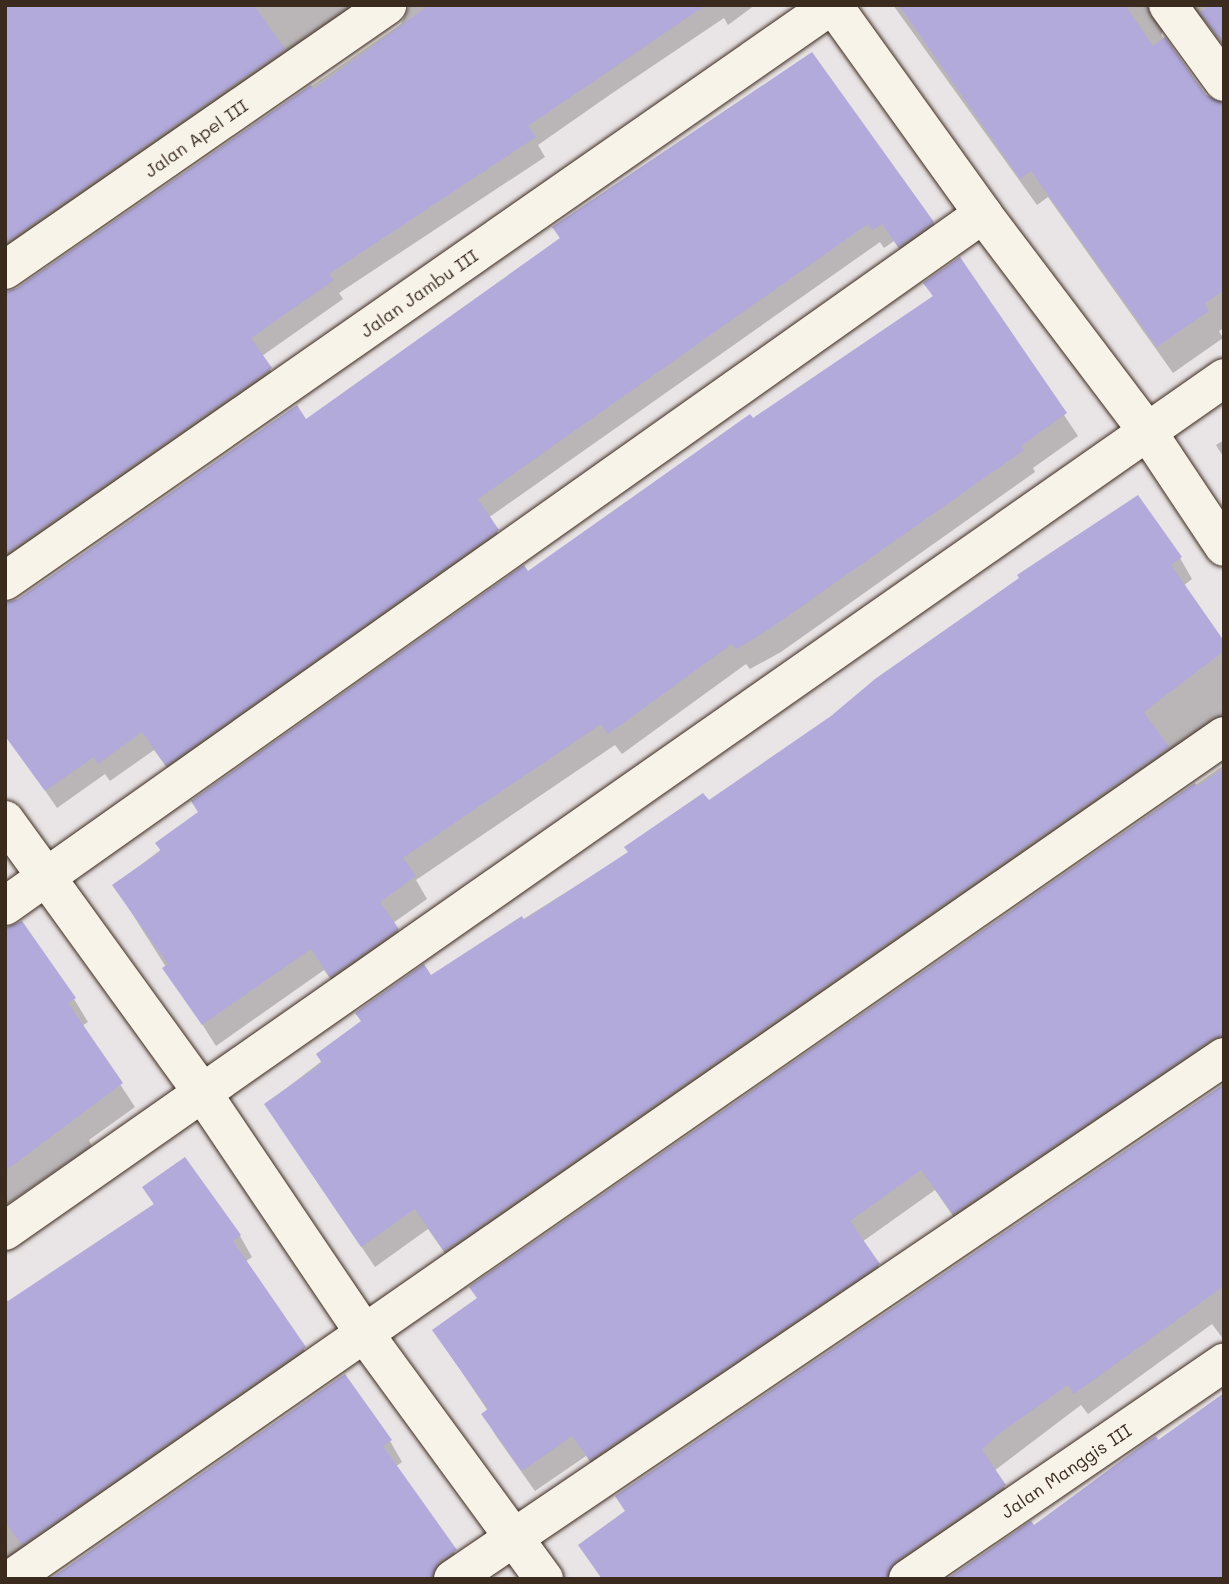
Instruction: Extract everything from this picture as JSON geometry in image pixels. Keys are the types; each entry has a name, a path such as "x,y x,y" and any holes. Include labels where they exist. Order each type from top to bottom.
{"street":[{"name":"Jalan Apel III","path":"5,270 387,5"},
{"path":"833,5 982,214 1147,431 1224,547"},
{"name":"Jalan Jambu III","path":"5,581 833,5"},
{"path":"1168,5 1224,82"},
{"path":"5,906 982,214"},
{"path":"5,1231 201,1091 1224,378"},
{"path":"11,1579 1224,736"},
{"path":"5,820 201,1091 365,1333 544,1579"},
{"path":"453,1579 1224,1057"},
{"name":"Jalan Manggis III","path":"908,1579 1224,1363"}],"building":[{"path":"5,5 254,5 285,49 5,243"},
{"path":"429,5 706,5 528,126 536,137 329,274 334,280 251,338 272,368 5,554 5,292 17,288 311,85 314,89"},
{"path":"899,5 1125,5 1153,46 1165,37 1206,95 1224,103 1224,290 1204,304 1209,311 1157,347 1031,171 1020,179"},
{"path":"1211,5 1224,5 1224,44 1200,12"},
{"path":"812,52 934,222 898,247 882,224 872,230 868,224 478,499 499,530 166,766 142,732 98,764 94,757 45,791 5,736 5,603 18,599 297,405 306,419 560,238 552,227"},
{"path":"960,257 1067,413 1021,446 1024,450 768,630 736,649 732,644 608,734 601,724 403,858 416,876 380,902 399,929 330,977 311,949 202,1025 162,968 168,964 112,885 161,851 155,843 198,812 191,801 524,565 528,571 750,414 753,418 933,296 923,283"},
{"path":"1138,495 1182,557 1171,565 1224,641 1224,651 1144,712 1169,747 444,1251 415,1209 361,1247 264,1104 322,1063 316,1054 361,1021 355,1013 424,964 431,975 522,916 524,920 628,852 624,847 703,793 709,800 831,716 875,679 1019,578 1017,575"},
{"path":"1224,768 1224,1035 1212,1039 953,1214 921,1170 850,1221 880,1264 590,1460 572,1436 522,1471 481,1414 488,1409 432,1330 477,1298 469,1287 1195,783 1197,787"},
{"path":"22,921 76,998 68,1003 123,1083 5,1171 5,928"},
{"path":"1224,1084 1224,1286 1074,1394 1068,1385 996,1436 982,1450 1006,1485 896,1561 886,1579 602,1579 578,1545 625,1511 615,1496"},
{"path":"185,1157 241,1235 233,1241 306,1347 22,1545 5,1522 5,1303 154,1204 142,1187"},
{"path":"345,1374 392,1440 383,1446 457,1550 440,1561 431,1579 50,1579"},
{"path":"1224,1393 1224,1579 947,1579 1031,1521 1034,1525 1141,1446 1156,1436 1158,1440"}]}
